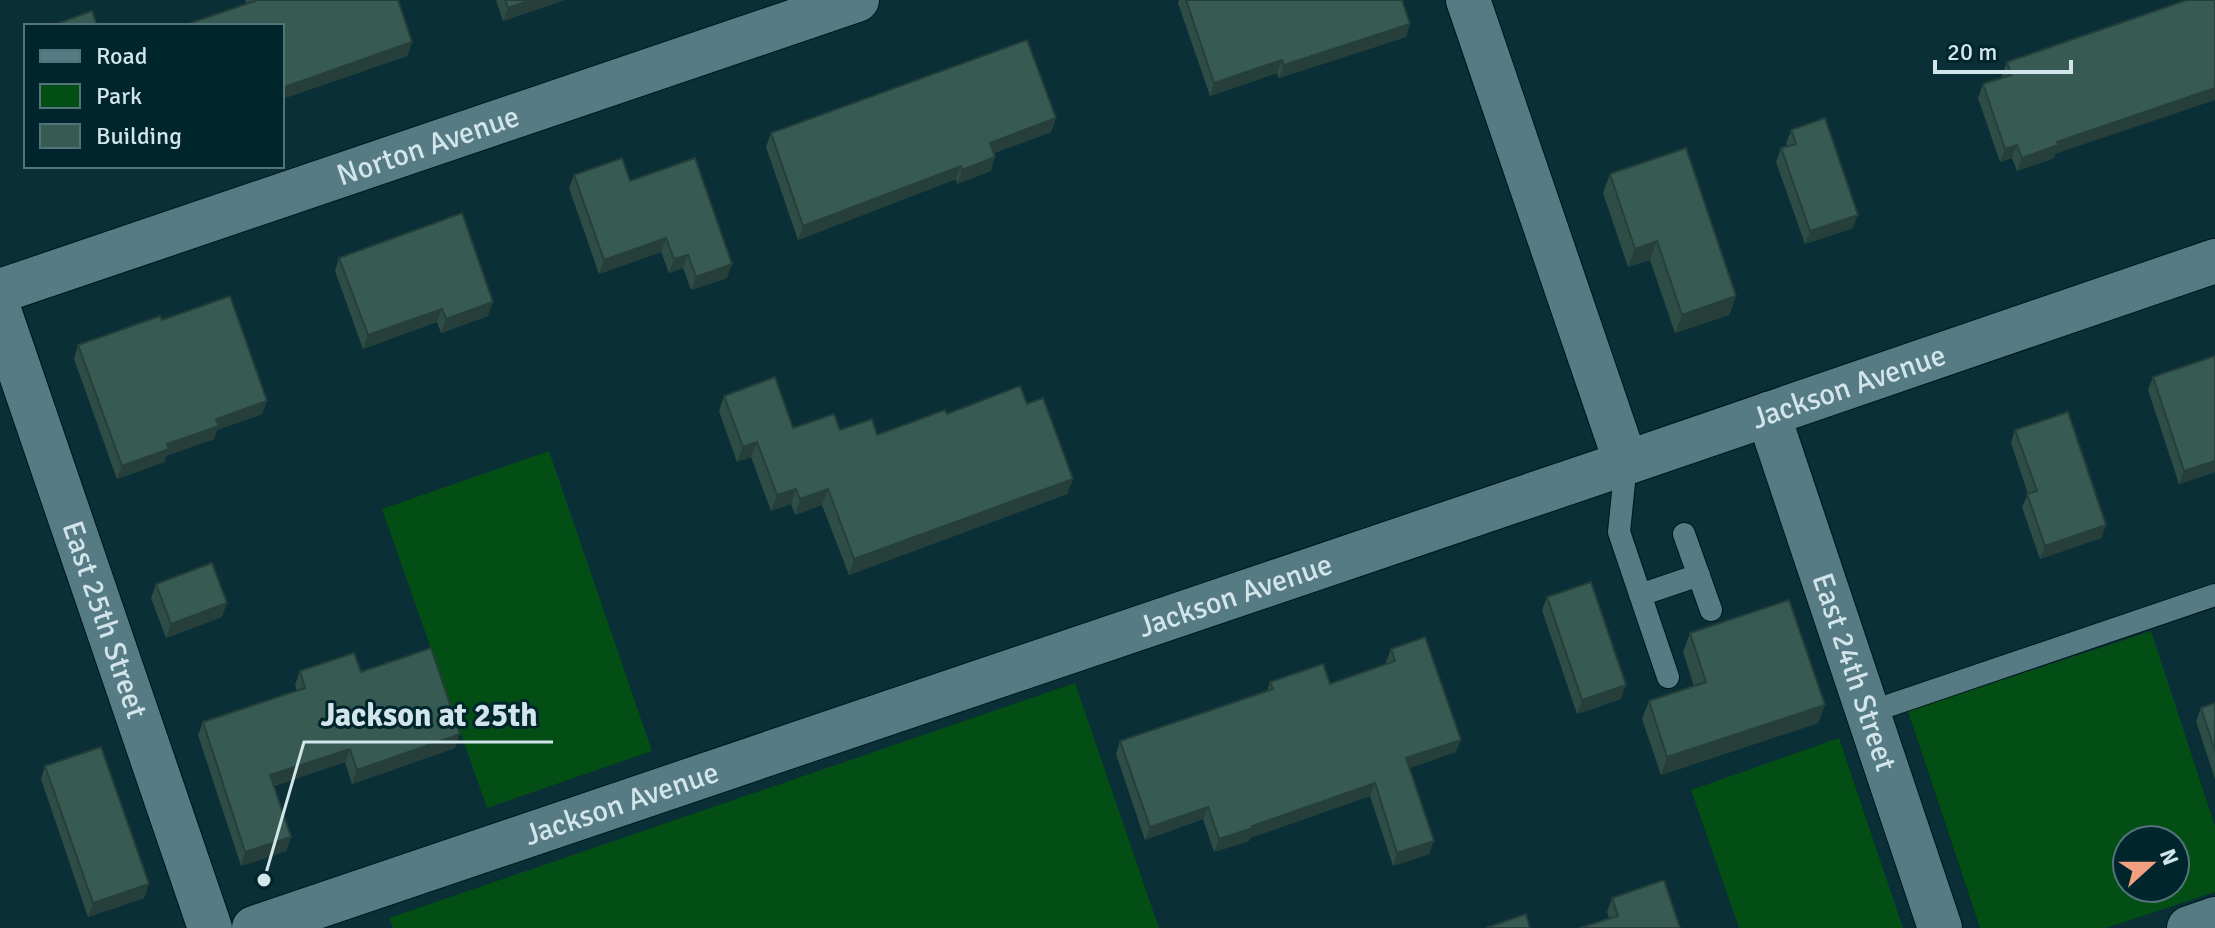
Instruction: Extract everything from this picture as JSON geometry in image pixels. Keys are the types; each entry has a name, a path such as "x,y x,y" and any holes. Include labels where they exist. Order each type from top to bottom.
{"street":[{"name":"Norton Avenue","path":"0,291 857,0"},
{"path":"1468,0 1626,463"},
{"name":"Jackson Avenue","path":"254,928 2215,261"},
{"name":"East 25th Street","path":"0,313 210,928"},
{"name":"East 24th Street","path":"1768,414 1940,928"},
{"path":"2189,928 2215,919"}],"lane":[{"path":"1626,463 1619,532 1668,677"},
{"path":"1684,534 1711,610"},
{"path":"1640,595 1699,575"},
{"path":"1867,713 2215,595"}],"green space":[{"path":"549,451 652,751 487,808 382,509"},
{"path":"2151,631 2215,826 2215,892 2191,900 2191,824 2111,824 2111,904 2179,904 2106,928 1980,928 1908,711"},
{"path":"1075,683 1159,928 393,928 389,918"},
{"path":"1839,738 1903,928 1739,928 1691,790"}],"building":[{"path":"398,0 412,42 284,87 284,24 188,24 255,1"},
{"path":"505,0 530,0 508,8"},
{"path":"1186,0 1402,0 1410,24 1284,65 1282,60 1214,83"},
{"path":"2187,0 2215,0 2215,88 2057,142 2058,145 2022,158 2017,145 2005,149 1983,84 2011,75 2007,62"},
{"path":"92,11 96,24 56,24"},
{"path":"1027,40 1056,118 990,143 995,157 962,170 961,166 803,226 771,133"},
{"path":"1825,118 1858,215 1810,231 1781,148 1796,144 1791,130"},
{"path":"1686,148 1736,296 1682,315 1657,241 1635,249 1610,174"},
{"path":"622,158 630,181 695,158 732,264 696,277 688,255 674,259 666,238 604,260 574,175"},
{"path":"462,213 493,302 446,319 442,309 368,335 339,258"},
{"path":"230,296 267,401 216,419 219,426 167,444 169,449 122,466 78,345 160,316 162,320"},
{"path":"2215,356 2215,461 2184,471 2153,377"},
{"path":"775,377 793,428 834,414 840,430 872,419 877,435 945,410 947,414 1020,386 1027,404 1043,398 1073,479 854,559 828,489 800,499 796,489 777,495 757,442 743,447 724,396"},
{"path":"2068,412 2106,525 2045,546 2027,494 2037,491 2015,430"},
{"path":"212,563 227,603 171,624 156,584"},
{"path":"1591,582 1626,685 1582,700 1547,597"},
{"path":"1789,600 1825,705 1667,757 1649,701 1706,682 1690,633"},
{"path":"1425,637 1461,740 1406,758 1434,841 1397,853 1375,783 1219,839 1208,807 1150,827 1120,741 1273,689 1270,682 1323,664 1330,684 1395,661 1391,649"},
{"path":"431,648 460,734 357,770 350,749 270,775 291,837 245,852 203,722 305,688 300,671 354,653 361,672"},
{"path":"2215,703 2215,751 2201,708"},
{"path":"101,747 149,884 93,903 45,766"},
{"path":"1664,880 1680,928 1579,928 1618,916 1612,898"},
{"path":"1526,914 1530,928 1486,928"}],"place":[{"name":"Jackson at 25th","path":"264,880"}]}
